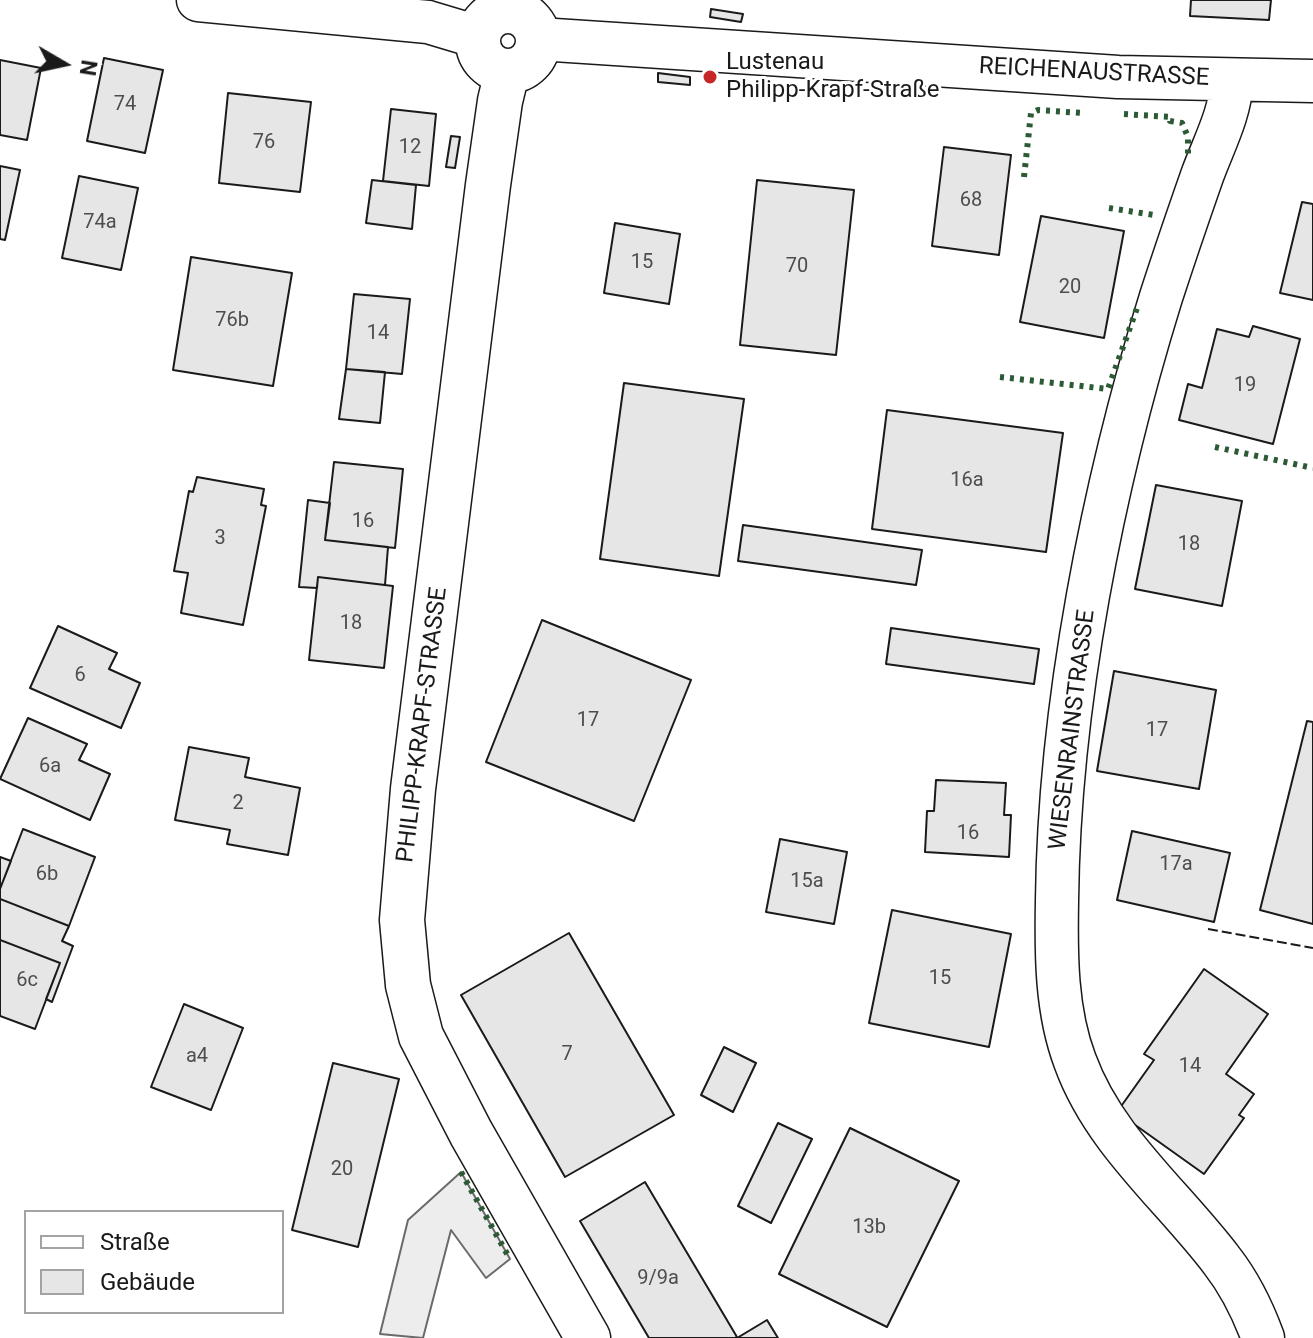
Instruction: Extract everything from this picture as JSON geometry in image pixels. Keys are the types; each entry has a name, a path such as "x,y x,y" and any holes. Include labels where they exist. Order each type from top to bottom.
{"street":[{"path":"198,0 428,22 478,37"},
{"path":"491,15 521,16 537,52 531,62 520,70 507,72 495,69 484,61 479,50 478,37 482,25 491,15"},
{"name":"REICHENAUSTRASSE","path":"521,16 1118,77 1313,81"},
{"name":"PHILIPP-KRAPF-STRASSE","path":"507,72 488,185 413,789 402,920 408,985 421,1036 471,1133 588,1338"},
{"name":"WIESENRAINSTRASSE","path":"1232,80 1231,102 1225,122 1171,266 1135,385 1103,526 1082,634 1067,751 1057,862 1056,937 1061,1008 1075,1061 1108,1127 1224,1262 1251,1307 1263,1338"}],"shaded area":[{"path":"461,1172 510,1259 486,1278 451,1230 423,1338 380,1334 408,1220"}],"building":[{"path":"1191,0 1271,0 1269,20 1190,16"},
{"path":"711,9 743,14 741,22 710,17"},
{"path":"104,58 163,70 145,153 87,141"},
{"path":"0,60 41,68 27,140 0,135"},
{"path":"658,73 690,77 690,85 658,82"},
{"path":"228,93 311,102 300,192 219,183"},
{"path":"391,109 436,114 429,186 383,181"},
{"path":"451,136 460,137 455,168 446,167"},
{"path":"944,147 1011,155 999,255 932,246"},
{"path":"0,166 20,170 5,240 0,239"},
{"path":"79,176 138,188 121,270 62,258"},
{"path":"372,180 416,185 412,229 366,223"},
{"path":"757,180 854,190 836,355 740,345"},
{"path":"1302,202 1313,204 1313,300 1280,293"},
{"path":"1041,216 1124,231 1104,338 1020,322"},
{"path":"615,223 680,234 669,304 604,293"},
{"path":"191,257 292,273 273,386 173,370"},
{"path":"354,294 410,299 402,374 346,369"},
{"path":"1253,326 1300,339 1273,444 1179,420 1188,384 1202,388 1217,329 1249,337"},
{"path":"346,369 385,372 380,423 339,419"},
{"path":"624,383 744,399 719,576 600,559"},
{"path":"887,410 1063,433 1046,552 872,529"},
{"path":"334,462 403,469 395,548 325,540"},
{"path":"197,477 264,489 261,505 266,506 243,625 181,613 188,573 174,571 189,491 193,492"},
{"path":"1156,485 1242,501 1222,606 1135,589"},
{"path":"308,500 330,503 325,540 388,547 385,585 318,577 317,588 299,587"},
{"path":"743,525 922,550 916,585 738,561"},
{"path":"318,577 393,586 384,668 309,660"},
{"path":"542,620 691,680 634,821 486,762"},
{"path":"58,626 117,653 109,669 140,683 121,728 30,688"},
{"path":"891,628 1039,649 1034,684 886,664"},
{"path":"1114,671 1216,690 1199,789 1097,771"},
{"path":"28,718 87,744 79,760 110,774 90,820 0,779"},
{"path":"1307,721 1313,722 1313,924 1260,910"},
{"path":"189,747 249,758 245,777 300,788 288,855 227,844 230,830 175,820"},
{"path":"936,780 1006,783 1004,815 1011,815 1009,857 925,852 927,811 934,811"},
{"path":"23,829 95,857 69,926 0,899 0,889"},
{"path":"1132,831 1230,853 1214,922 1117,900"},
{"path":"780,839 847,852 834,924 766,912"},
{"path":"0,857 11,861 0,889"},
{"path":"0,899 69,926 62,941 73,946 52,1002 46,999 60,963 0,940"},
{"path":"892,910 1011,934 989,1047 869,1023"},
{"path":"569,933 674,1115 565,1177 461,995"},
{"path":"0,940 60,963 35,1029 0,1016"},
{"path":"1204,969 1268,1014 1226,1074 1254,1094 1239,1115 1244,1118 1204,1174 1117,1112 1154,1060 1144,1054"},
{"path":"184,1004 243,1028 211,1110 151,1087"},
{"path":"724,1047 756,1063 733,1112 701,1095"},
{"path":"333,1063 399,1079 358,1247 292,1230"},
{"path":"778,1123 812,1139 771,1223 738,1206"},
{"path":"850,1128 959,1181 887,1327 779,1274"},
{"path":"645,1182 737,1337 649,1338 580,1221"},
{"path":"767,1320 778,1338 737,1338"}],"hedge":[{"path":"1024,177 1031,113 1038,110 1082,113"},
{"path":"1124,114 1170,117 1170,121 1182,123 1188,137 1188,159"},
{"path":"1109,208 1154,215"},
{"path":"1000,377 1108,389 1137,308"},
{"path":"1215,447 1313,468"},
{"path":"461,1172 510,1259"}],"fence":[{"path":"1208,929 1313,948"}],"place":[{"name":"Lustenau Philipp-Krapf-Straße","path":"710,77"}]}
